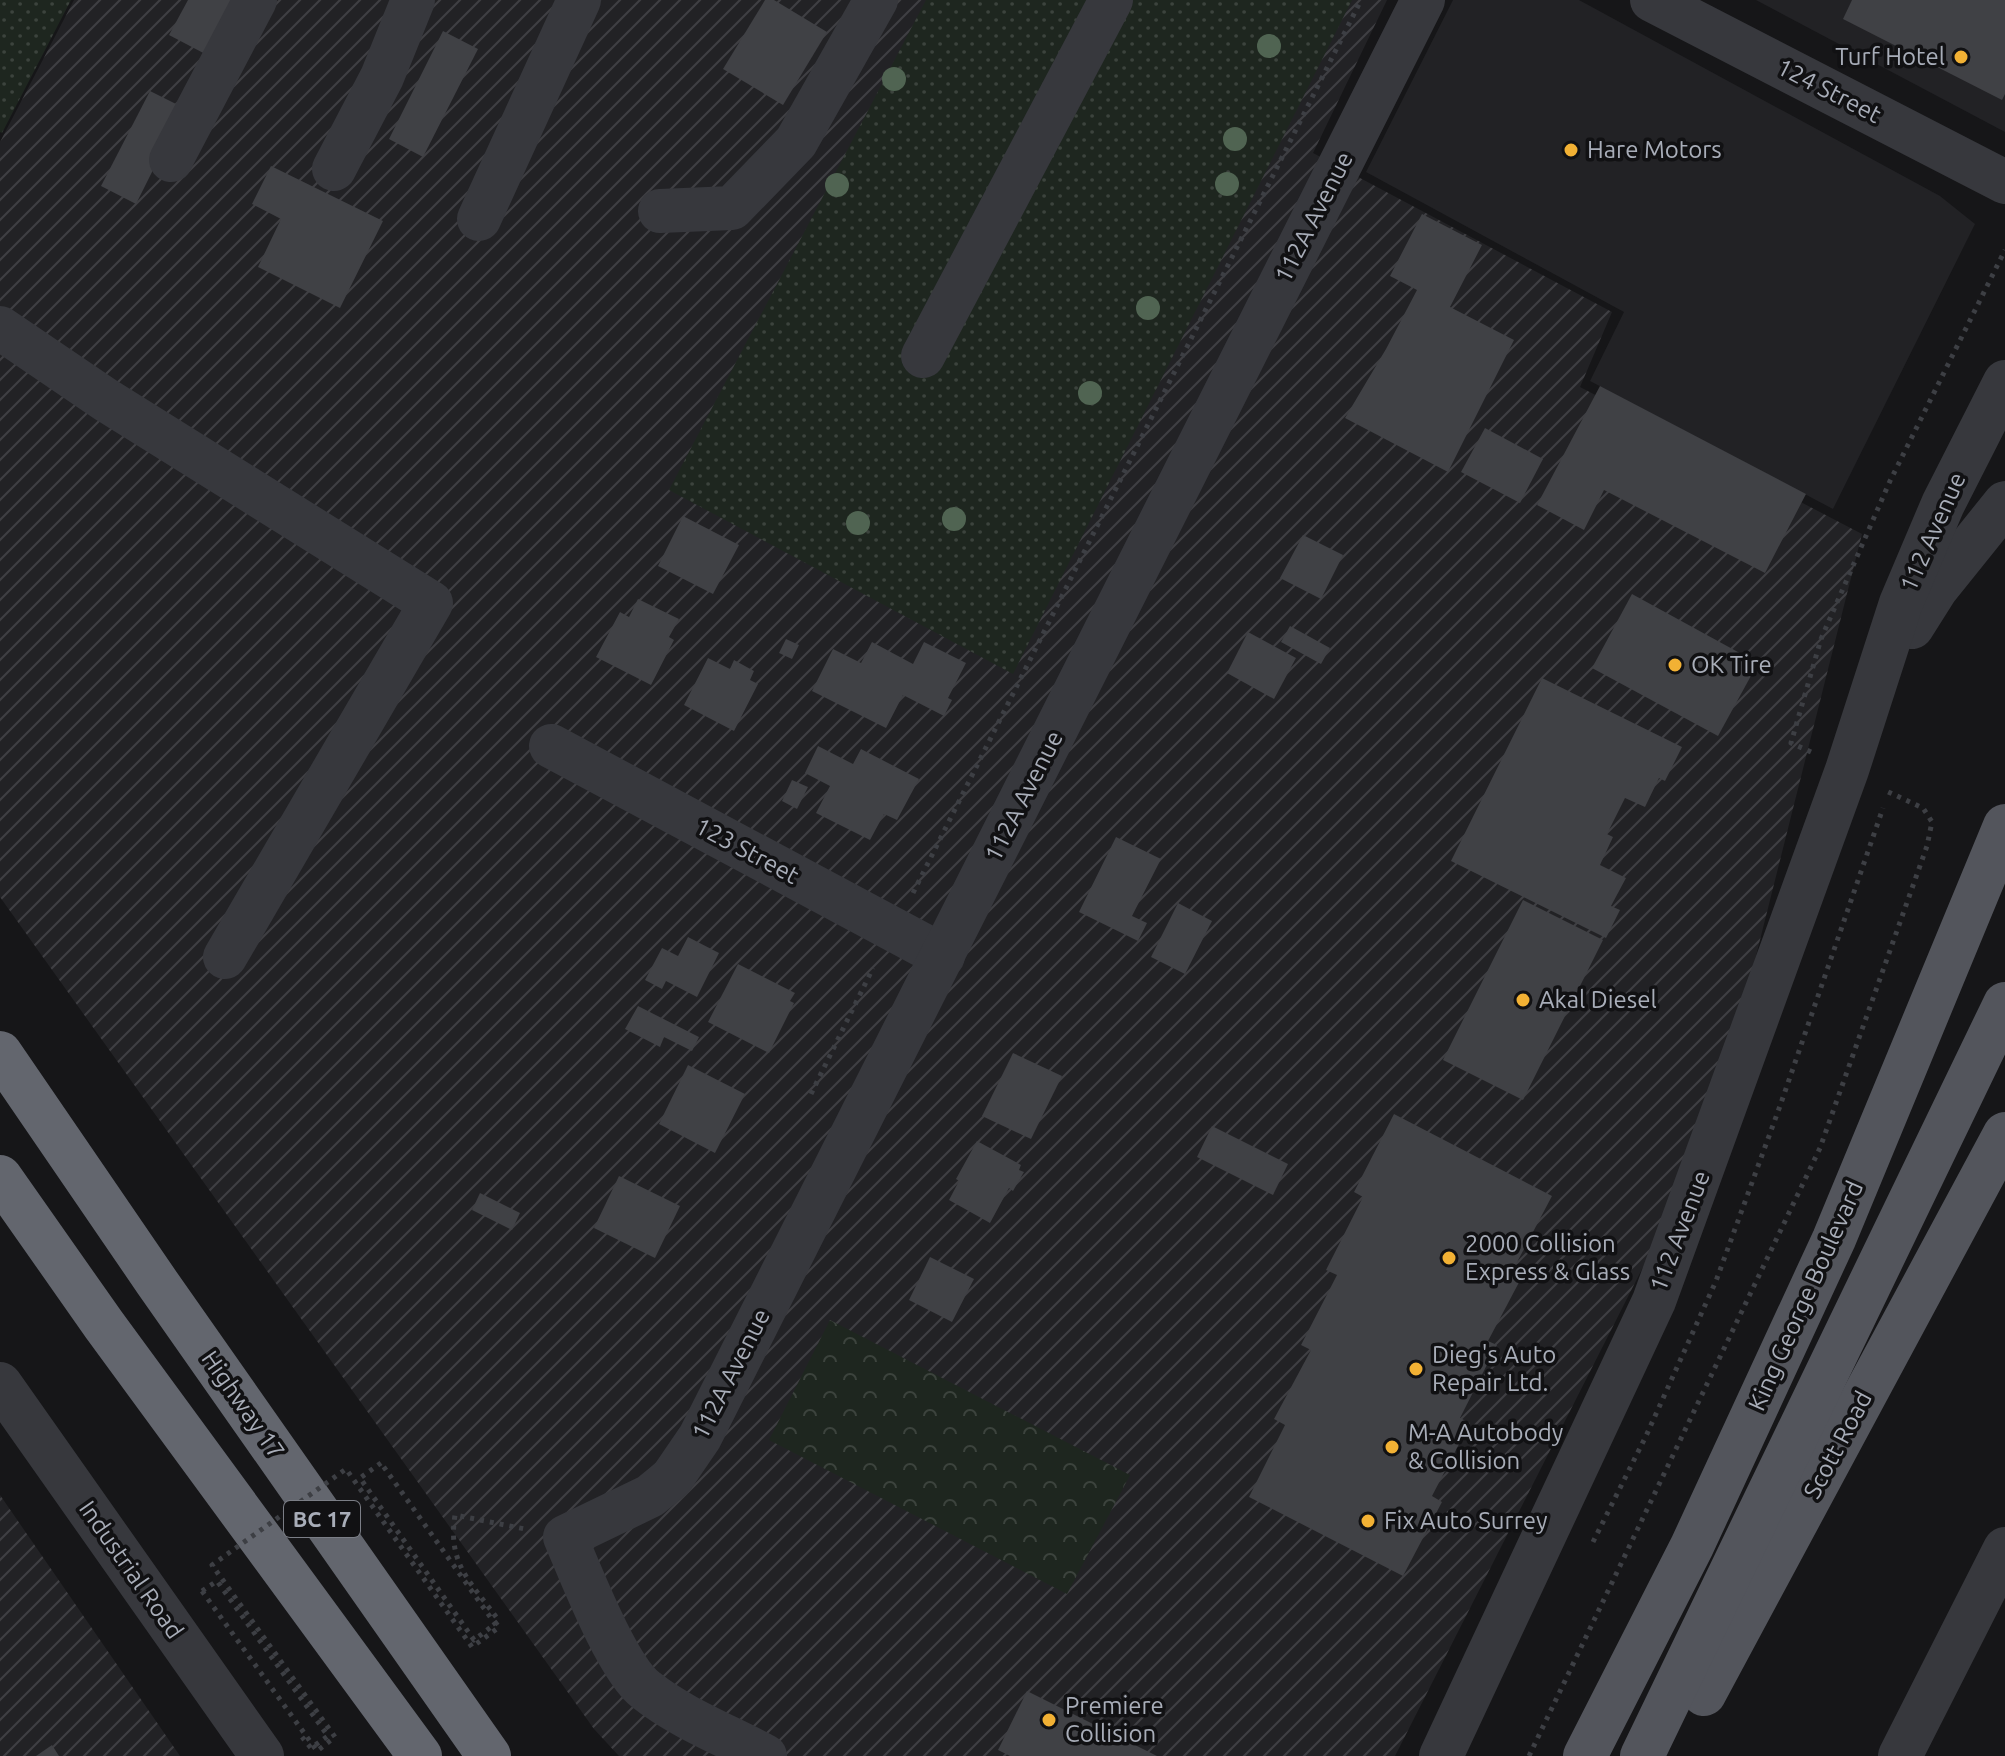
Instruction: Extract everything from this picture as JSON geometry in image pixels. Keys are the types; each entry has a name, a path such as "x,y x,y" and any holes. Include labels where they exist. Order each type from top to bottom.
{"highway":[{"name":"Highway 17","path":"0,1053 489,1756"},
{"name":"BC 17","path":"0,1177 104,1325 420,1756"}],"main road":[{"name":"King George Boulevard","path":"1585,1756 1692,1546 1834,1239 2005,826"},
{"name":"King George Boulevard","path":"1642,1756 2005,1004"},
{"name":"Scott Road","path":"1671,1756 2005,1134"}],"street":[{"path":"171,160 255,0"},
{"path":"334,169 382,77 413,0"},
{"path":"479,219 579,0"},
{"path":"660,211 732,208 796,142 876,0"},
{"path":"923,356 1111,0"},
{"name":"112A Avenue","path":"765,1756 643,1688 606,1629 565,1537 650,1496 672,1478 700,1437 1423,0"},
{"name":"124 Street","path":"1652,0 2005,182"},
{"path":"1948,153 1983,180 2005,211"},
{"path":"0,328 106,400 431,603 225,957"},
{"name":"112 Avenue","path":"1441,1756 1654,1301 1876,688 1887,643 1921,553 2005,382"},
{"name":"112 Avenue","path":"1876,688 1936,589 2005,503"},
{"name":"123 Street","path":"551,746 943,956"},
{"name":"Industrial Road","path":"0,1384 262,1756"},
{"path":"1900,1756 2005,1549"}],"path":[{"path":"911,896 1361,0"},
{"path":"1811,752 1791,743 1821,639 1890,481 2005,250"},
{"path":"1529,1756 1820,1148 1927,846 1932,822 1923,808 1883,789"},
{"path":"811,1094 878,956"},
{"path":"195,1588 311,1748 319,1742 328,1736 217,1581 202,1591 308,1738 317,1751 335,1737 212,1565 346,1469 472,1647 498,1628 489,1616 381,1463 360,1478 474,1640 487,1631 499,1621 455,1558 451,1537 455,1515 474,1519"}],"shaded area":[{"path":"74,0 1387,0 1313,153 1612,312 1580,387 1862,534 1712,1131 1395,1756 619,1756 594,1729 0,897 0,142"},
{"path":"1453,0 1579,0 1940,196 1975,224 1833,509 1590,381 1624,312 1366,172"},
{"path":"1756,0 2005,0 2005,132"},
{"path":"0,1495 180,1756 0,1756"}],"green space":[{"path":"0,0 71,0 2,133 0,132"},
{"path":"926,0 1352,0 1013,674 669,490"},
{"path":"830,1320 1130,1475 1067,1594 769,1440"}],"building":[{"path":"188,0 238,0 209,56 169,35"},
{"path":"765,0 774,0 827,32 783,105 723,69"},
{"name":"Turf Hotel","path":"1852,0 2005,0 2005,94 2002,100 1843,19"},
{"path":"443,31 478,49 423,157 389,139"},
{"path":"150,91 184,108 136,204 101,186"},
{"path":"271,166 383,221 340,308 258,267 281,219 252,204"},
{"path":"1422,214 1482,245 1450,307 1514,340 1448,472 1345,418 1417,290 1390,276"},
{"path":"1600,386 1806,494 1765,573 1604,490 1584,530 1537,505"},
{"path":"1485,428 1543,459 1520,503 1461,472"},
{"path":"683,516 739,545 713,594 658,566"},
{"path":"1303,535 1343,555 1321,599 1280,578"},
{"name":"OK Tire","path":"1632,594 1758,663 1718,736 1592,668"},
{"path":"638,599 679,619 669,637 674,640 651,685 596,657 620,612 629,617"},
{"path":"1290,626 1330,648 1321,664 1281,642"},
{"path":"1248,632 1296,658 1274,699 1227,673"},
{"path":"786,639 799,645 792,659 779,653"},
{"path":"872,642 913,664 924,642 966,663 948,698 952,700 944,716 903,695 886,728 812,691 833,649 861,663"},
{"path":"708,658 730,669 734,660 754,671 750,680 758,684 734,731 684,705"},
{"path":"1542,678 1682,747 1665,781 1659,778 1645,807 1625,798 1607,834 1613,837 1600,865 1626,878 1611,906 1620,910 1606,938 1451,861"},
{"path":"818,746 853,764 861,749 919,779 897,820 884,814 870,840 816,813 830,786 805,773"},
{"path":"792,780 808,787 797,809 782,801"},
{"path":"1116,837 1161,859 1132,916 1147,923 1138,941 1079,912"},
{"name":"Akal Diesel","path":"1523,900 1603,940 1523,1100 1443,1060"},
{"path":"1178,903 1212,921 1185,974 1151,957"},
{"path":"688,937 719,953 697,997 666,981 662,989 645,980 662,948 678,956"},
{"path":"738,964 795,993 790,1001 794,1003 769,1053 708,1022"},
{"path":"638,1006 699,1037 692,1051 664,1037 660,1047 625,1029"},
{"path":"1013,1053 1062,1076 1031,1139 982,1116"},
{"path":"688,1065 745,1094 715,1153 659,1124"},
{"path":"1394,1114 1552,1196 1515,1266 1525,1271 1488,1341 1497,1345 1460,1418 1470,1423 1432,1496 1442,1502 1403,1576 1249,1497 1285,1425 1274,1419 1311,1350 1301,1345 1337,1275 1326,1270 1363,1197 1354,1192"},
{"path":"1212,1126 1288,1164 1273,1195 1197,1157"},
{"path":"977,1141 1021,1165 1019,1170 1024,1172 1013,1191 1009,1188 990,1223 949,1200 959,1181 956,1179"},
{"path":"619,1176 680,1206 655,1258 594,1228"},
{"path":"480,1193 520,1213 512,1230 472,1210"},
{"path":"930,1257 974,1279 952,1322 909,1300"},
{"name":"Premiere Collision","path":"1027,1691 1157,1756 1010,1756 998,1750"},
{"path":"52,1745 59,1756 36,1756"}],"place":[{"name":"Turf Hotel","path":"1961,57"},
{"name":"Hare Motors","path":"1571,150"},
{"name":"OK Tire","path":"1675,665"},
{"name":"Akal Diesel","path":"1523,1000"},
{"name":"2000 Collision Express & Glass","path":"1449,1258"},
{"name":"Dieg's Auto Repair Ltd.","path":"1416,1369"},
{"name":"M-A Autobody & Collision","path":"1392,1447"},
{"name":"Fix Auto Surrey","path":"1368,1521"},
{"name":"Premiere Collision","path":"1049,1720"}]}
